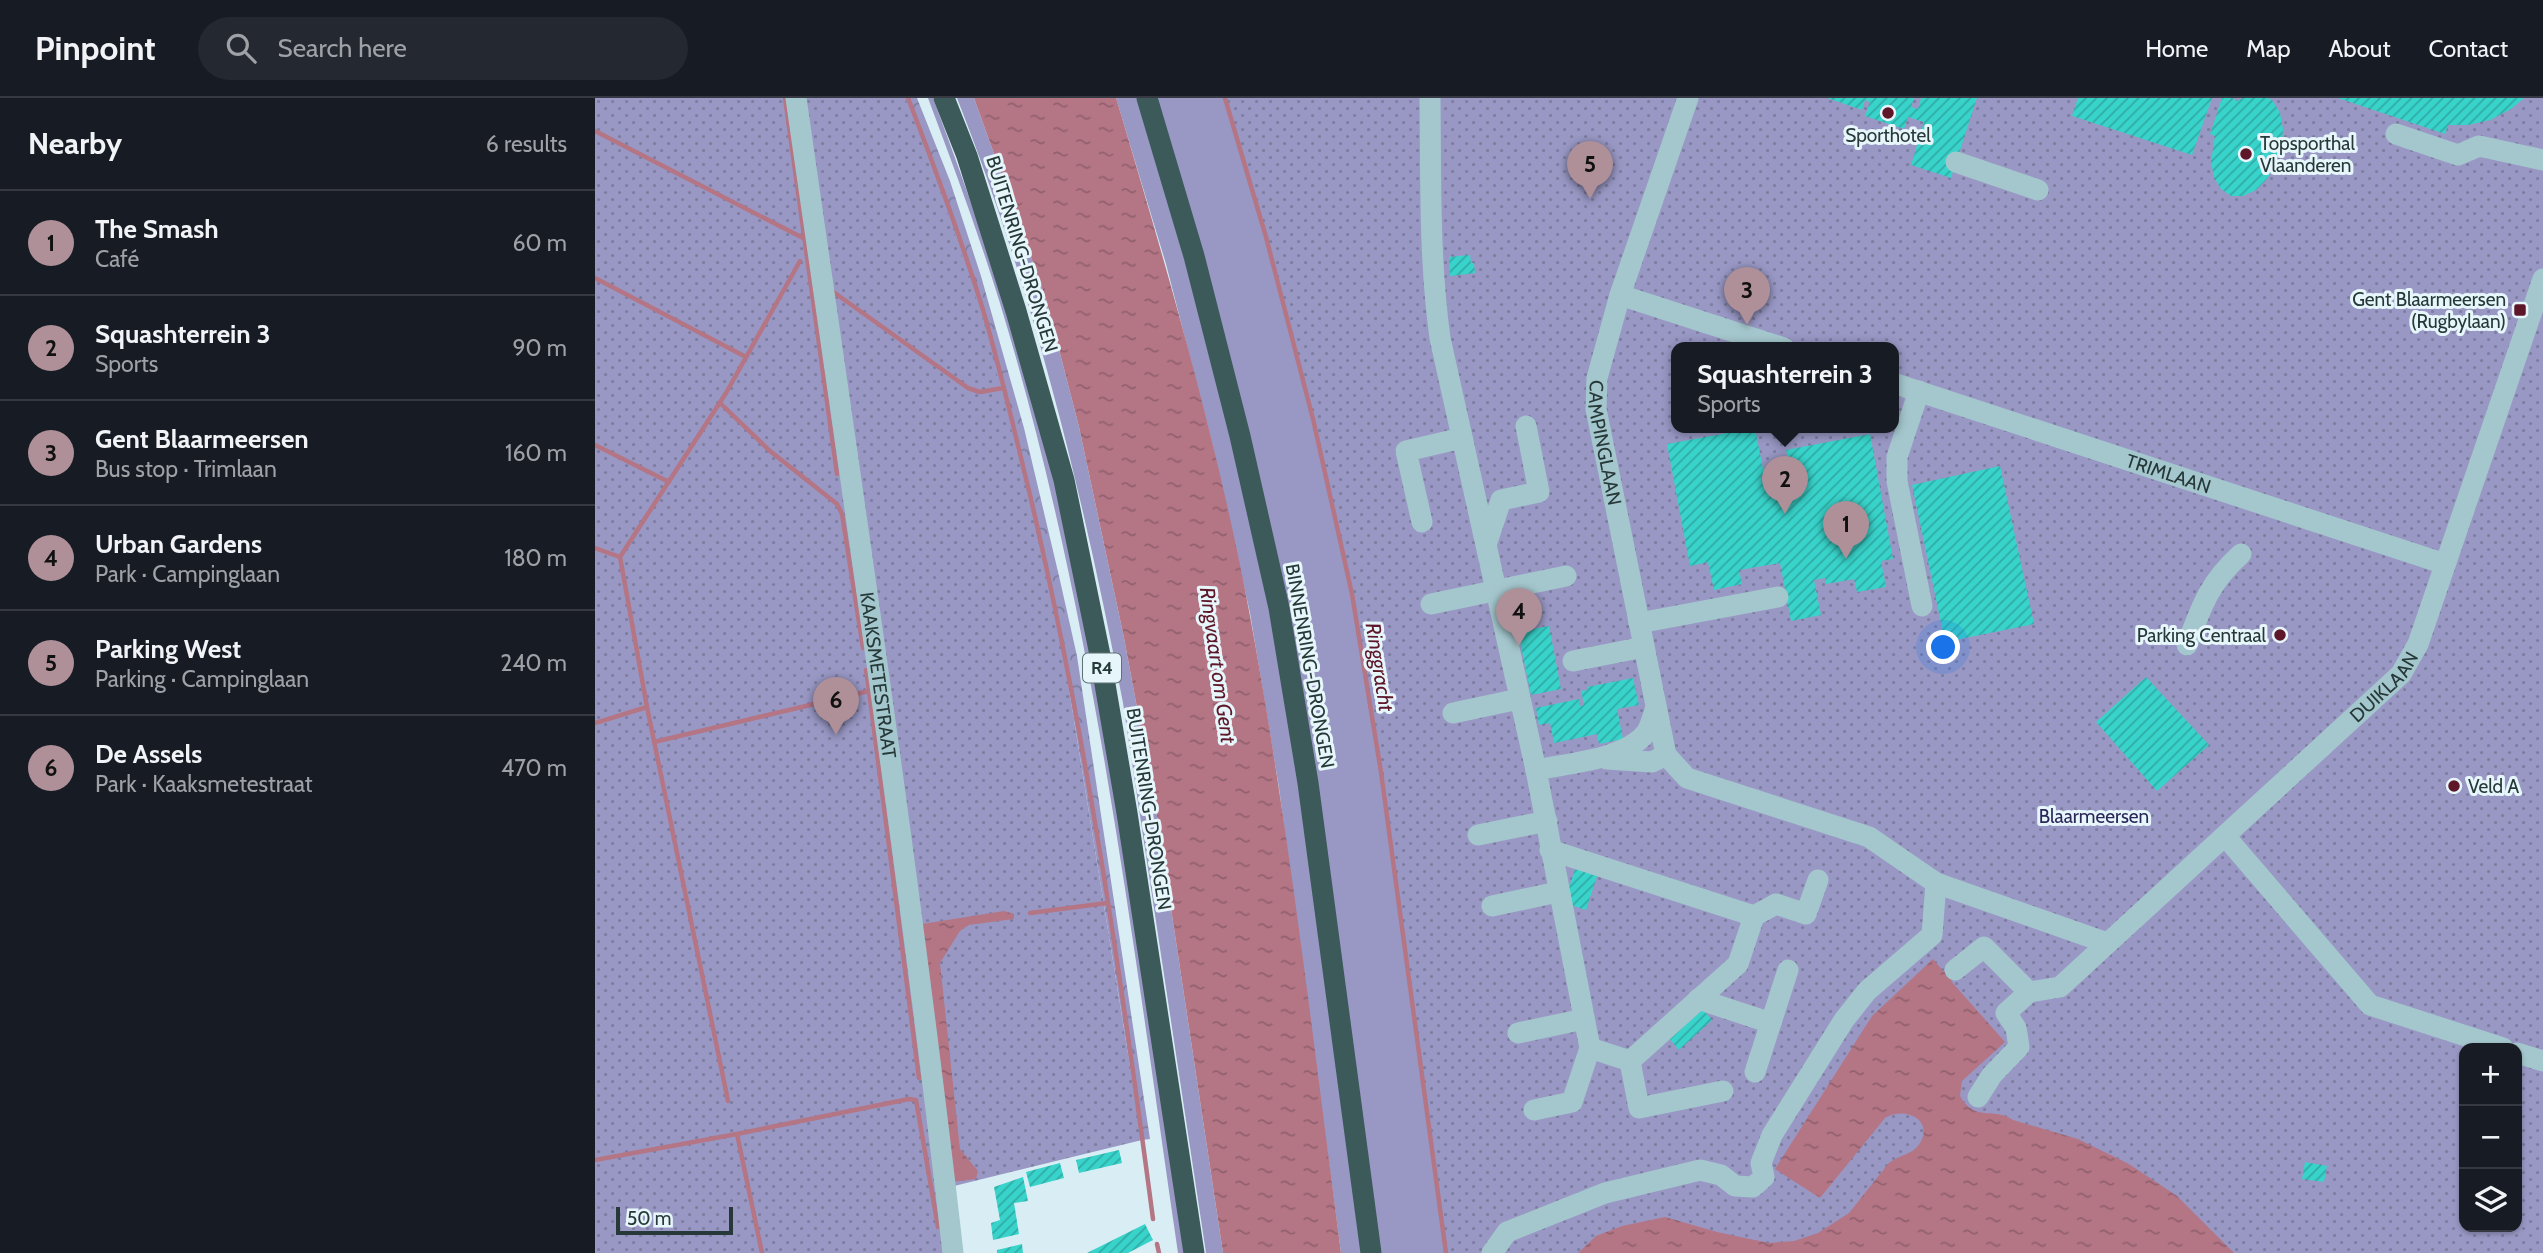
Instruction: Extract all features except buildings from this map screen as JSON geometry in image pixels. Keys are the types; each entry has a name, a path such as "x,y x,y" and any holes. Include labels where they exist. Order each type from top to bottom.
{"highway":[{"name":"BUITENRING-DRONGEN","path":"944,98 967,156 1004,272 1064,480 1100,655 1127,813 1194,1253"},
{"name":"BINNENRING-DRONGEN","path":"1147,98 1194,256 1240,436 1279,608 1308,783 1371,1253"}],"street":[{"name":"KAAKSMETESTRAAT","path":"796,98 882,702 932,1072 953,1253"},
{"path":"1430,98 1431,216 1436,312 1444,362 1487,542 1547,821 1550,850 1590,1048 1572,1102 1534,1110"},
{"name":"CAMPINGLAAN","path":"1666,755 1596,409 1597,378 1621,295 1688,98"},
{"path":"2396,134 2458,155 2479,146 2543,160"},
{"path":"1956,162 2038,190"},
{"name":"DUIKLAAN","path":"2029,992 2060,987 2400,674 2419,644 2445,564 2534,334 2543,279"},
{"path":"1621,295 1766,342"},
{"name":"TRIMLAAN","path":"1899,385 2445,564"},
{"path":"1919,391 1897,457 1897,481 1922,606"},
{"path":"1487,542 1501,500 1539,492 1526,426"},
{"path":"1422,522 1406,451 1462,438"},
{"path":"2187,645 2214,582 2241,554"},
{"path":"1431,604 1566,576"},
{"path":"1639,623 1778,597"},
{"path":"1573,661 1644,648"},
{"path":"1453,713 1519,699"},
{"path":"1536,770 1618,752 1633,745 1646,732 1656,706"},
{"path":"1598,757 1652,762 1666,755 1687,778 1868,836 1936,883 2107,943"},
{"path":"1478,835 1547,821"},
{"path":"2225,836 2370,1005 2488,1043"},
{"path":"1550,850 1754,916"},
{"path":"1630,1061 1738,964 1754,916 1776,904 1806,914 1818,880"},
{"path":"1492,1253 1507,1232 1605,1193 1700,1170 1721,1175 1735,1186 1753,1187 1763,1177 1761,1163 1772,1135 1844,1020 1867,991 1931,935 1936,883"},
{"path":"1492,906 1558,892"},
{"path":"1955,970 1984,947 2029,992 2006,1013 2016,1028 2019,1047 1992,1075 1977,1097"},
{"path":"1755,1072 1789,970"},
{"path":"1698,999 1771,1023"},
{"path":"1518,1033 1584,1019"},
{"path":"1590,1048 1630,1061"},
{"path":"2522,1055 2543,1061"},
{"path":"1630,1061 1639,1108 1723,1091"}],"green space":[{"path":"595,98 905,98 931,164 982,316 1027,490 1063,652 1142,1140 946,1188 953,1253 595,1253"},
{"path":"894,98 917,98 950,181 981,276 1024,428 1077,656 1150,1139 1142,1140 1063,652 1029,511"},
{"path":"928,98 933,98 949,140 1006,309 1063,520 1117,807 1184,1253 1178,1253 1107,773 1060,535 1032,417 999,300"},
{"path":"957,98 974,98 1046,299 1079,427 1124,638 1156,809 1223,1253 1206,1253 1123,703 1074,473 1010,246"},
{"path":"1116,98 1225,98 1266,237 1313,419 1352,594 1381,772 1446,1253 1341,1253 1279,788 1250,613 1212,443 1166,264"},
{"name":"Blaarmeersen","path":"1225,98 2543,98 2543,1253 1446,1253 1381,772 1352,594 1313,419 1266,237"}],"water":[{"name":"Ringvaart om Gent","path":"974,98 1116,98 1117,101 1173,292 1207,421 1250,616 1289,854 1341,1253 1223,1253 1156,809 1124,638 1079,427 1046,299"},
{"path":"1004,911 1014,914 1014,919 969,925 960,931 940,963 960,1149 978,1171 976,1179 952,1182 922,924"},
{"path":"1933,959 1944,972 1951,965 1958,974 1951,981 2005,1042 1962,1081 1960,1096 1966,1104 1978,1112 2006,1116 2078,1139 2129,1164 2177,1196 2234,1253 1578,1253 1596,1236 1622,1226 1665,1217 1769,1243 1794,1241 1818,1233 1849,1213 1888,1164 1920,1143 1923,1128 1915,1117 1901,1114 1885,1118 1820,1198 1775,1169 1872,1016"}],"waterway":[{"path":"785,98 837,474"},
{"path":"908,98 983,310 1008,402 1050,585 1100,856 1153,1219"},
{"name":"Ringgracht","path":"1225,98 1266,237 1313,419 1352,594 1381,772 1446,1253"},
{"path":"595,131 805,239"},
{"path":"595,548 620,557 726,393 800,261"},
{"path":"595,278 746,357"},
{"path":"832,291 968,388 980,392 1003,388"},
{"path":"720,403 770,451 837,504 842,514 863,648"},
{"path":"595,445 669,482"},
{"path":"595,723 647,707 620,557"},
{"path":"866,670 869,691"},
{"path":"654,742 869,691 919,1078"},
{"path":"647,707 728,1101"},
{"path":"1030,913 1107,903"},
{"path":"595,1160 909,1099 916,1100 938,1227"},
{"path":"737,1134 762,1253"},
{"path":"1157,1244 1159,1253"}],"place":[{"name":"Sporthotel","path":"1888,113"},
{"name":"Topsporthal Vlaanderen","path":"2246,154"},
{"name":"Parking West","path":"1590,199"},
{"name":"Gent Blaarmeersen (Rugbylaan)","path":"2520,310"},
{"name":"Gent Blaarmeersen","path":"1747,325"},
{"name":"Squashterrein 3","path":"1785,514"},
{"name":"The Smash","path":"1846,559"},
{"name":"Parking Centraal","path":"2280,635"},
{"name":"Urban Gardens","path":"1519,646"},
{"name":"De Assels","path":"836,735"},
{"name":"Veld A","path":"2454,786"}]}
